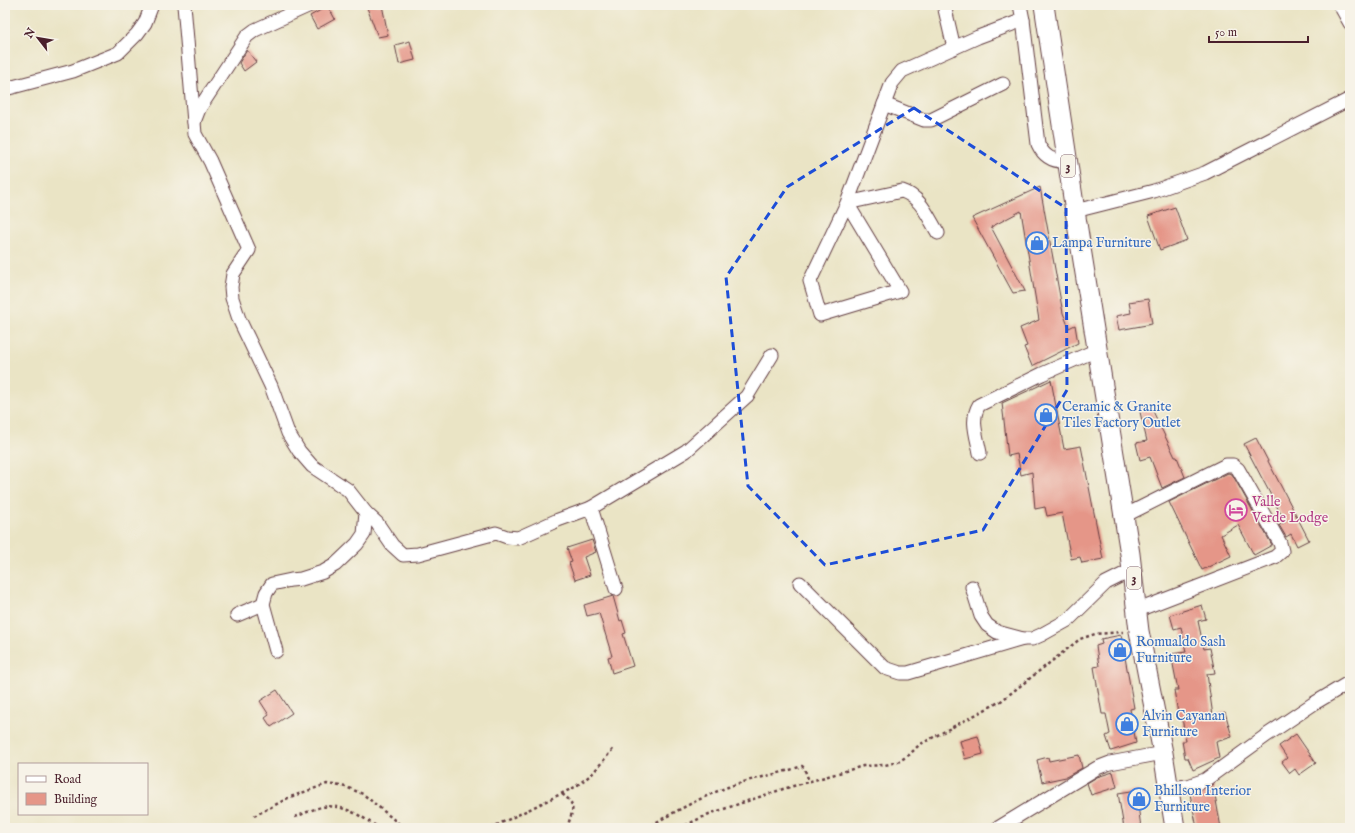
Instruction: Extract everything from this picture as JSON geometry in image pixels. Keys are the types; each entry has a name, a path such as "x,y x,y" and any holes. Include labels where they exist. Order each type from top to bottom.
{"highway":[{"name":"3","path":"1044,5 1067,160 1124,516 1140,631 1164,753 1175,828"}],"street":[{"path":"5,89 73,71 118,52 137,34 145,23 152,5"},
{"path":"184,5 195,134 210,161 249,250 233,274 231,287 232,298 239,319 271,386 288,433 299,451 312,466 348,490 366,512 377,522 392,545 403,555 418,554 496,533 507,537 518,538 558,520 591,508 686,451 747,396 772,355"},
{"path":"193,123 203,103 247,36 255,30 310,5"},
{"path":"944,5 954,48"},
{"path":"1020,5 1038,144 1046,157 1053,160 1067,160"},
{"path":"1340,5 1350,23"},
{"path":"846,203 900,291 820,315 810,281 846,203 892,82 902,71 1023,20"},
{"path":"884,104 924,120 931,120 1003,84"},
{"path":"1075,211 1154,191 1205,173 1350,99"},
{"path":"846,203 902,191 910,194 919,201 938,233"},
{"path":"980,453 974,419 975,411 979,405 1042,374 1097,350"},
{"path":"1124,516 1226,465 1233,465 1238,469 1280,543 1282,551 1275,557 1138,610"},
{"path":"591,508 616,589"},
{"path":"276,651 263,604 266,593 272,584 301,579 322,572 335,565 357,544 364,534 366,512"},
{"path":"800,583 885,668 900,673 1023,640 1032,639 1068,620 1106,584 1132,570"},
{"path":"972,587 981,616 987,626 997,632 1023,640"},
{"path":"236,615 263,604"},
{"path":"1168,788 1188,786 1205,780 1313,704 1350,682"},
{"path":"998,828 1097,768 1110,763 1164,753"}],"path":[{"path":"680,828 709,814 783,788 863,766 885,765 898,762 920,746 1001,701 1080,639 1095,634 1140,631"},
{"path":"491,828 575,787 592,774 614,748"},
{"path":"646,828 698,798 743,782 782,773 802,766 809,781"},
{"path":"254,816 290,797 328,784 346,787 363,794 404,828"},
{"path":"561,794 569,799 573,807 568,828"},
{"path":"295,817 323,807 342,808 359,814 379,828"}],"highlighted area":[{"path":"914,108 1066,208 1067,390 983,530 825,565 748,486 726,277 787,187"}],"building":[{"path":"366,5 382,5 388,35 378,37"},
{"path":"328,6 335,19 317,29 310,16"},
{"path":"410,41 415,60 399,64 395,45"},
{"path":"247,50 256,62 244,71 239,63"},
{"path":"1040,187 1063,313 1069,328 1075,325 1078,343 1032,366 1024,347 1027,346 1020,328 1039,320 1021,211 991,227 1025,291 1013,293 972,218"},
{"path":"1175,207 1187,240 1160,250 1148,216"},
{"path":"1148,299 1152,324 1119,330 1116,316 1131,313 1129,302"},
{"path":"1051,380 1064,449 1081,446 1103,559 1082,563 1080,557 1071,559 1062,513 1047,516 1045,507 1035,509 1032,472 1021,475 1017,454 1008,456 1002,403"},
{"path":"1150,405 1175,457 1177,457 1185,477 1162,488 1150,457 1140,460 1136,443 1147,441 1139,408"},
{"path":"1256,438 1309,540 1297,546 1291,534 1286,537 1279,525 1285,522 1244,444"},
{"path":"1228,473 1232,474 1272,545 1254,555 1238,525 1221,535 1231,556 1202,570 1169,502"},
{"path":"592,540 596,552 584,557 590,575 575,580 569,563 572,562 567,548"},
{"path":"613,596 620,621 622,620 626,633 623,634 633,666 612,673 608,657 612,656 599,613 587,616 584,605"},
{"path":"1202,605 1206,619 1198,621 1204,649 1210,648 1215,673 1207,674 1213,716 1225,712 1232,737 1216,742 1219,758 1193,770 1188,758 1185,758 1182,741 1186,741 1182,718 1179,719 1174,690 1178,690 1171,654 1186,652 1181,627 1174,629 1170,615"},
{"path":"1121,635 1134,708 1130,709 1136,743 1111,751 1106,736 1110,734 1106,714 1102,714 1094,667 1099,666 1096,646 1102,644 1101,639"},
{"path":"277,690 292,713 271,727 265,718 269,715 260,701"},
{"path":"1296,734 1316,763 1299,775 1295,769 1290,773 1282,762 1287,758 1279,746"},
{"path":"978,736 983,754 965,759 960,741"},
{"path":"1079,755 1082,768 1066,777 1042,782 1037,760 1048,757 1049,761"},
{"path":"1113,772 1117,787 1091,795 1087,783 1097,777"},
{"path":"1213,784 1221,828 1197,828 1190,794"},
{"path":"1138,790 1142,804 1138,805 1141,828 1124,828 1118,793"}],"place":[{"name":"Lampa Furniture","path":"1037,243"},
{"name":"Ceramic & Granite Tiles Factory Outlet","path":"1046,415"},
{"name":"Valle Verde Lodge","path":"1236,510"},
{"name":"Romualdo Sash Furniture","path":"1120,650"},
{"name":"Alvin Cayanan Furniture","path":"1127,724"},
{"name":"Bhillson Interior Furniture","path":"1139,799"}]}
